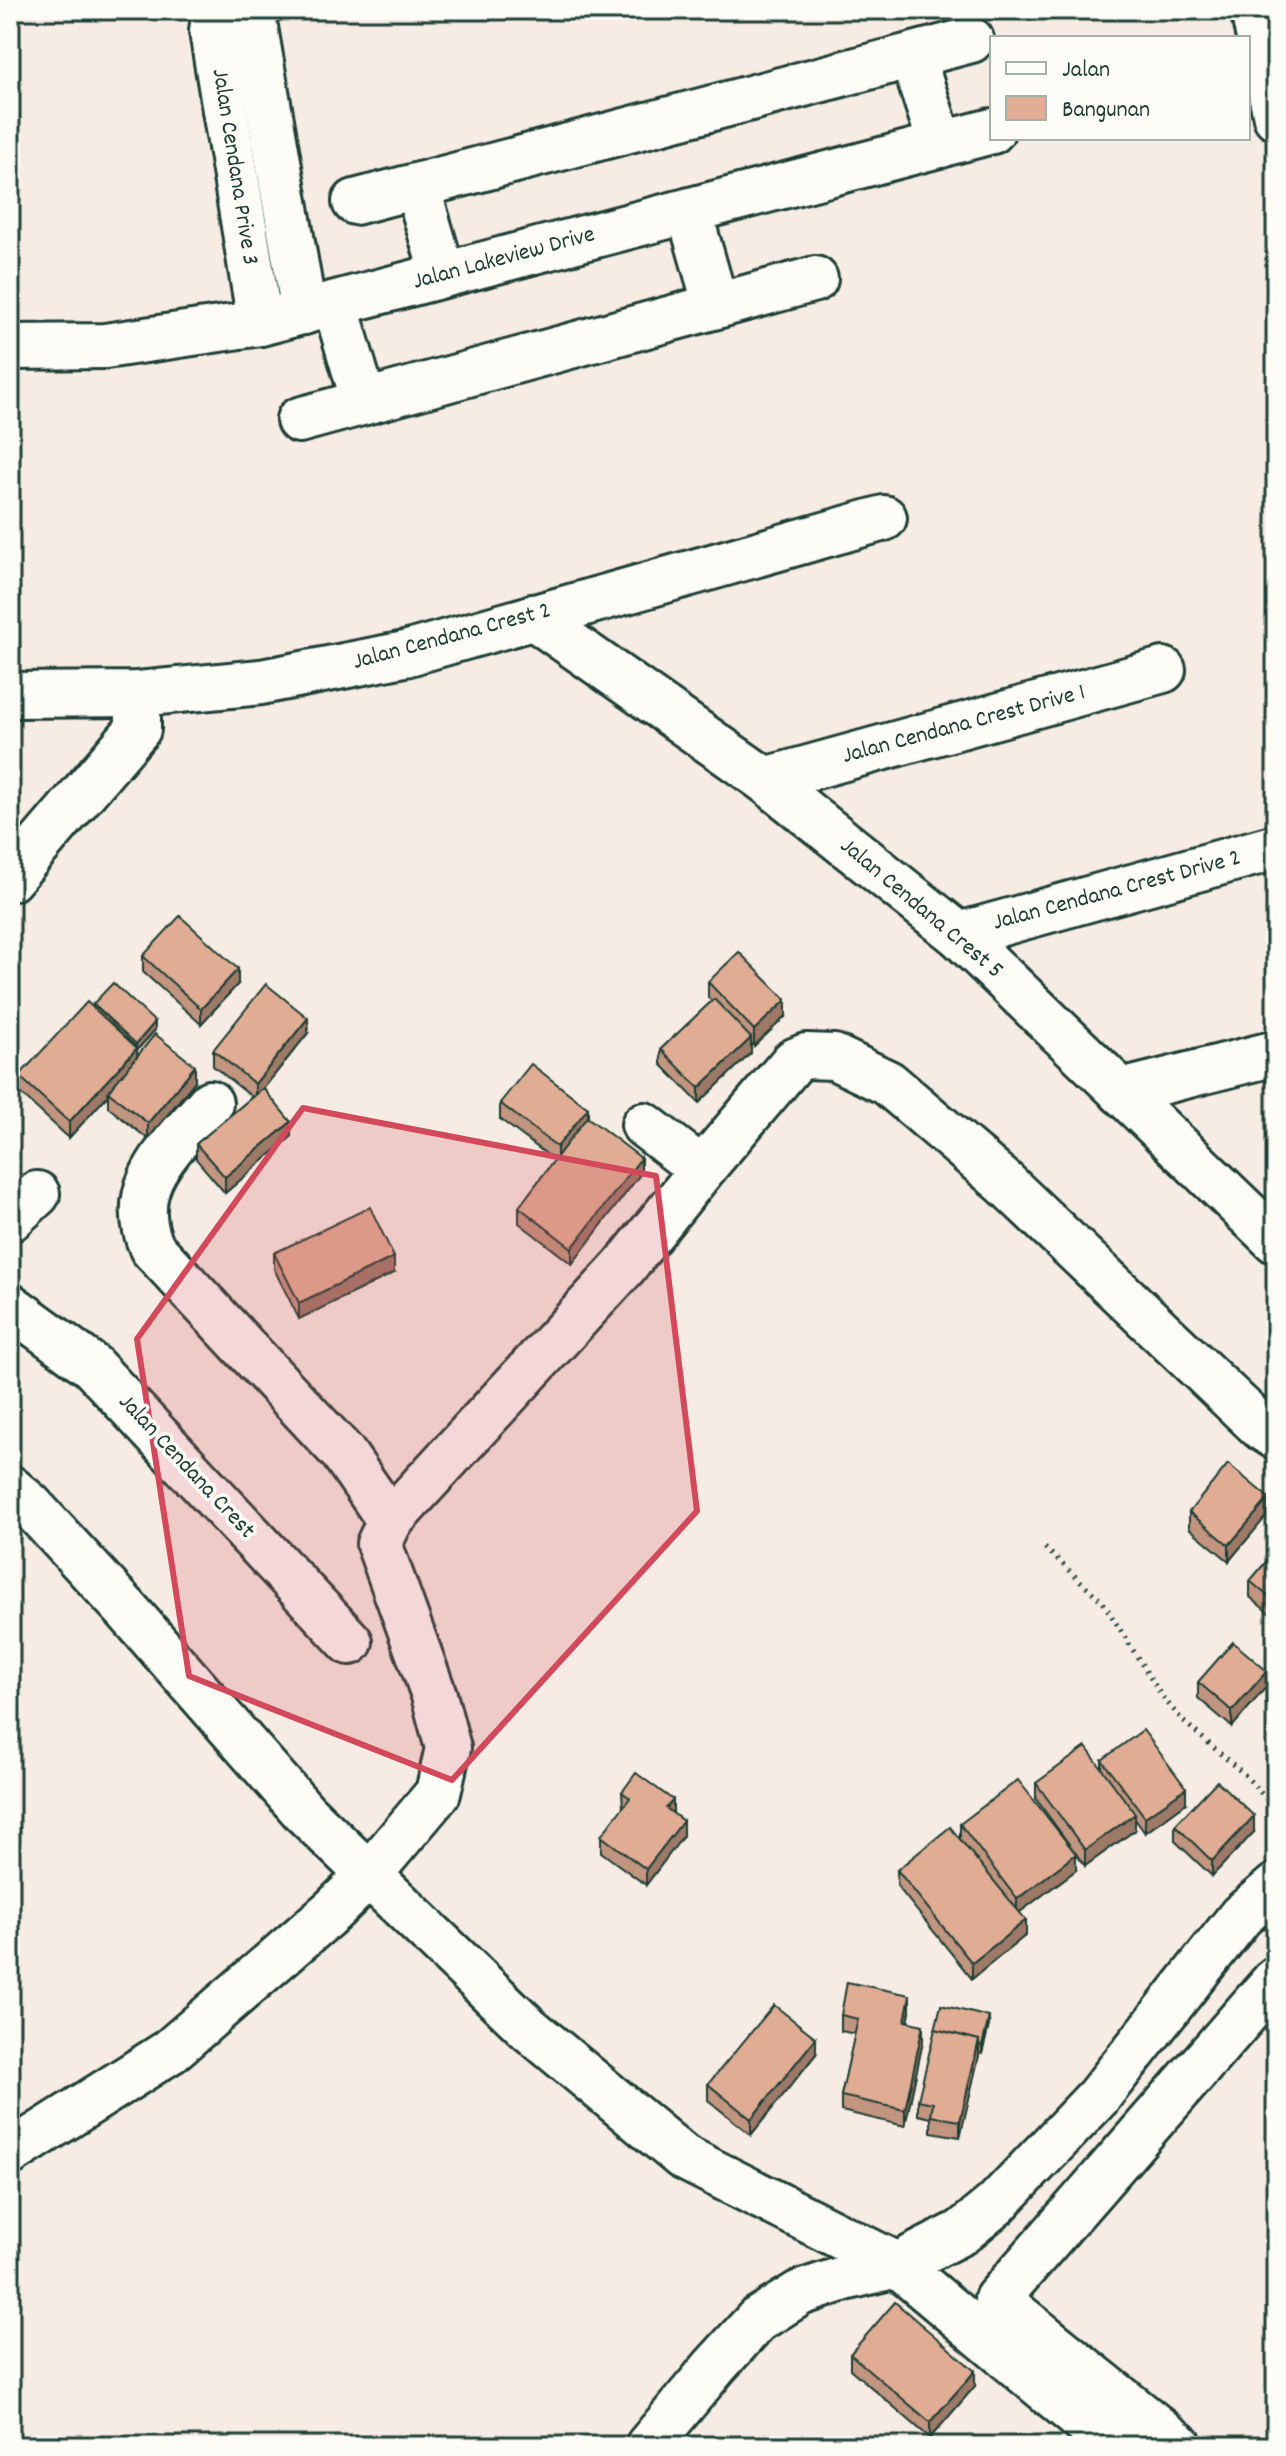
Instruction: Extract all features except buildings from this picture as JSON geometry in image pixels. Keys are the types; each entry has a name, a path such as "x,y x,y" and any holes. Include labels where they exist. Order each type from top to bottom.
{"street":[{"name":"Jalan Cendana Prive 3","path":"215,10 212,31 260,323"},
{"name":"Jalan Cendana Prive 3","path":"248,10 253,16 279,168 319,308 364,402"},
{"path":"1253,10 1276,117"},
{"path":"355,202 971,40"},
{"path":"912,56 941,145"},
{"name":"Jalan Lakeview Drive","path":"10,347 105,346 260,323 990,132"},
{"path":"235,176 279,168"},
{"path":"417,186 443,275"},
{"path":"689,211 716,306"},
{"path":"299,420 815,279"},
{"name":"Jalan Cendana Crest 2","path":"10,695 138,694 261,682 405,654 884,518"},
{"name":"Jalan Cendana Crest 5","path":"533,617 765,780 959,935 1276,1241"},
{"name":"Jalan Cendana Crest Drive 1","path":"765,780 1163,670"},
{"path":"10,879 138,729 138,694"},
{"name":"Jalan Cendana Crest Drive 2","path":"959,935 1276,847"},
{"path":"1121,1092 1276,1053"},
{"path":"10,2153 169,2052 368,1876 438,1793 448,1748 434,1695 379,1544 390,1521 624,1267 794,1061 806,1056 834,1057 888,1083 1005,1183 1262,1428 1276,1437"},
{"path":"210,1103 151,1173 144,1196 148,1240 152,1248 343,1453 390,1521"},
{"path":"644,1125 696,1165 705,1166"},
{"name":"Jalan Cendana Crest","path":"10,1306 92,1366 350,1642"},
{"path":"10,1488 29,1504 126,1609 305,1813 528,2028 683,2157 897,2265 1113,2446"},
{"path":"648,2446 757,2320 800,2293 897,2265 962,2232 996,2204 1098,2097 1241,1916 1276,1886"},
{"path":"1180,2446 997,2299 1276,1979"}],"path":[{"path":"1045,1548 1103,1602 1161,1695 1183,1721 1245,1775 1276,1810"}],"highlighted area":[{"path":"303,1108 656,1176 697,1511 452,1780 189,1676 137,1339"}]}
